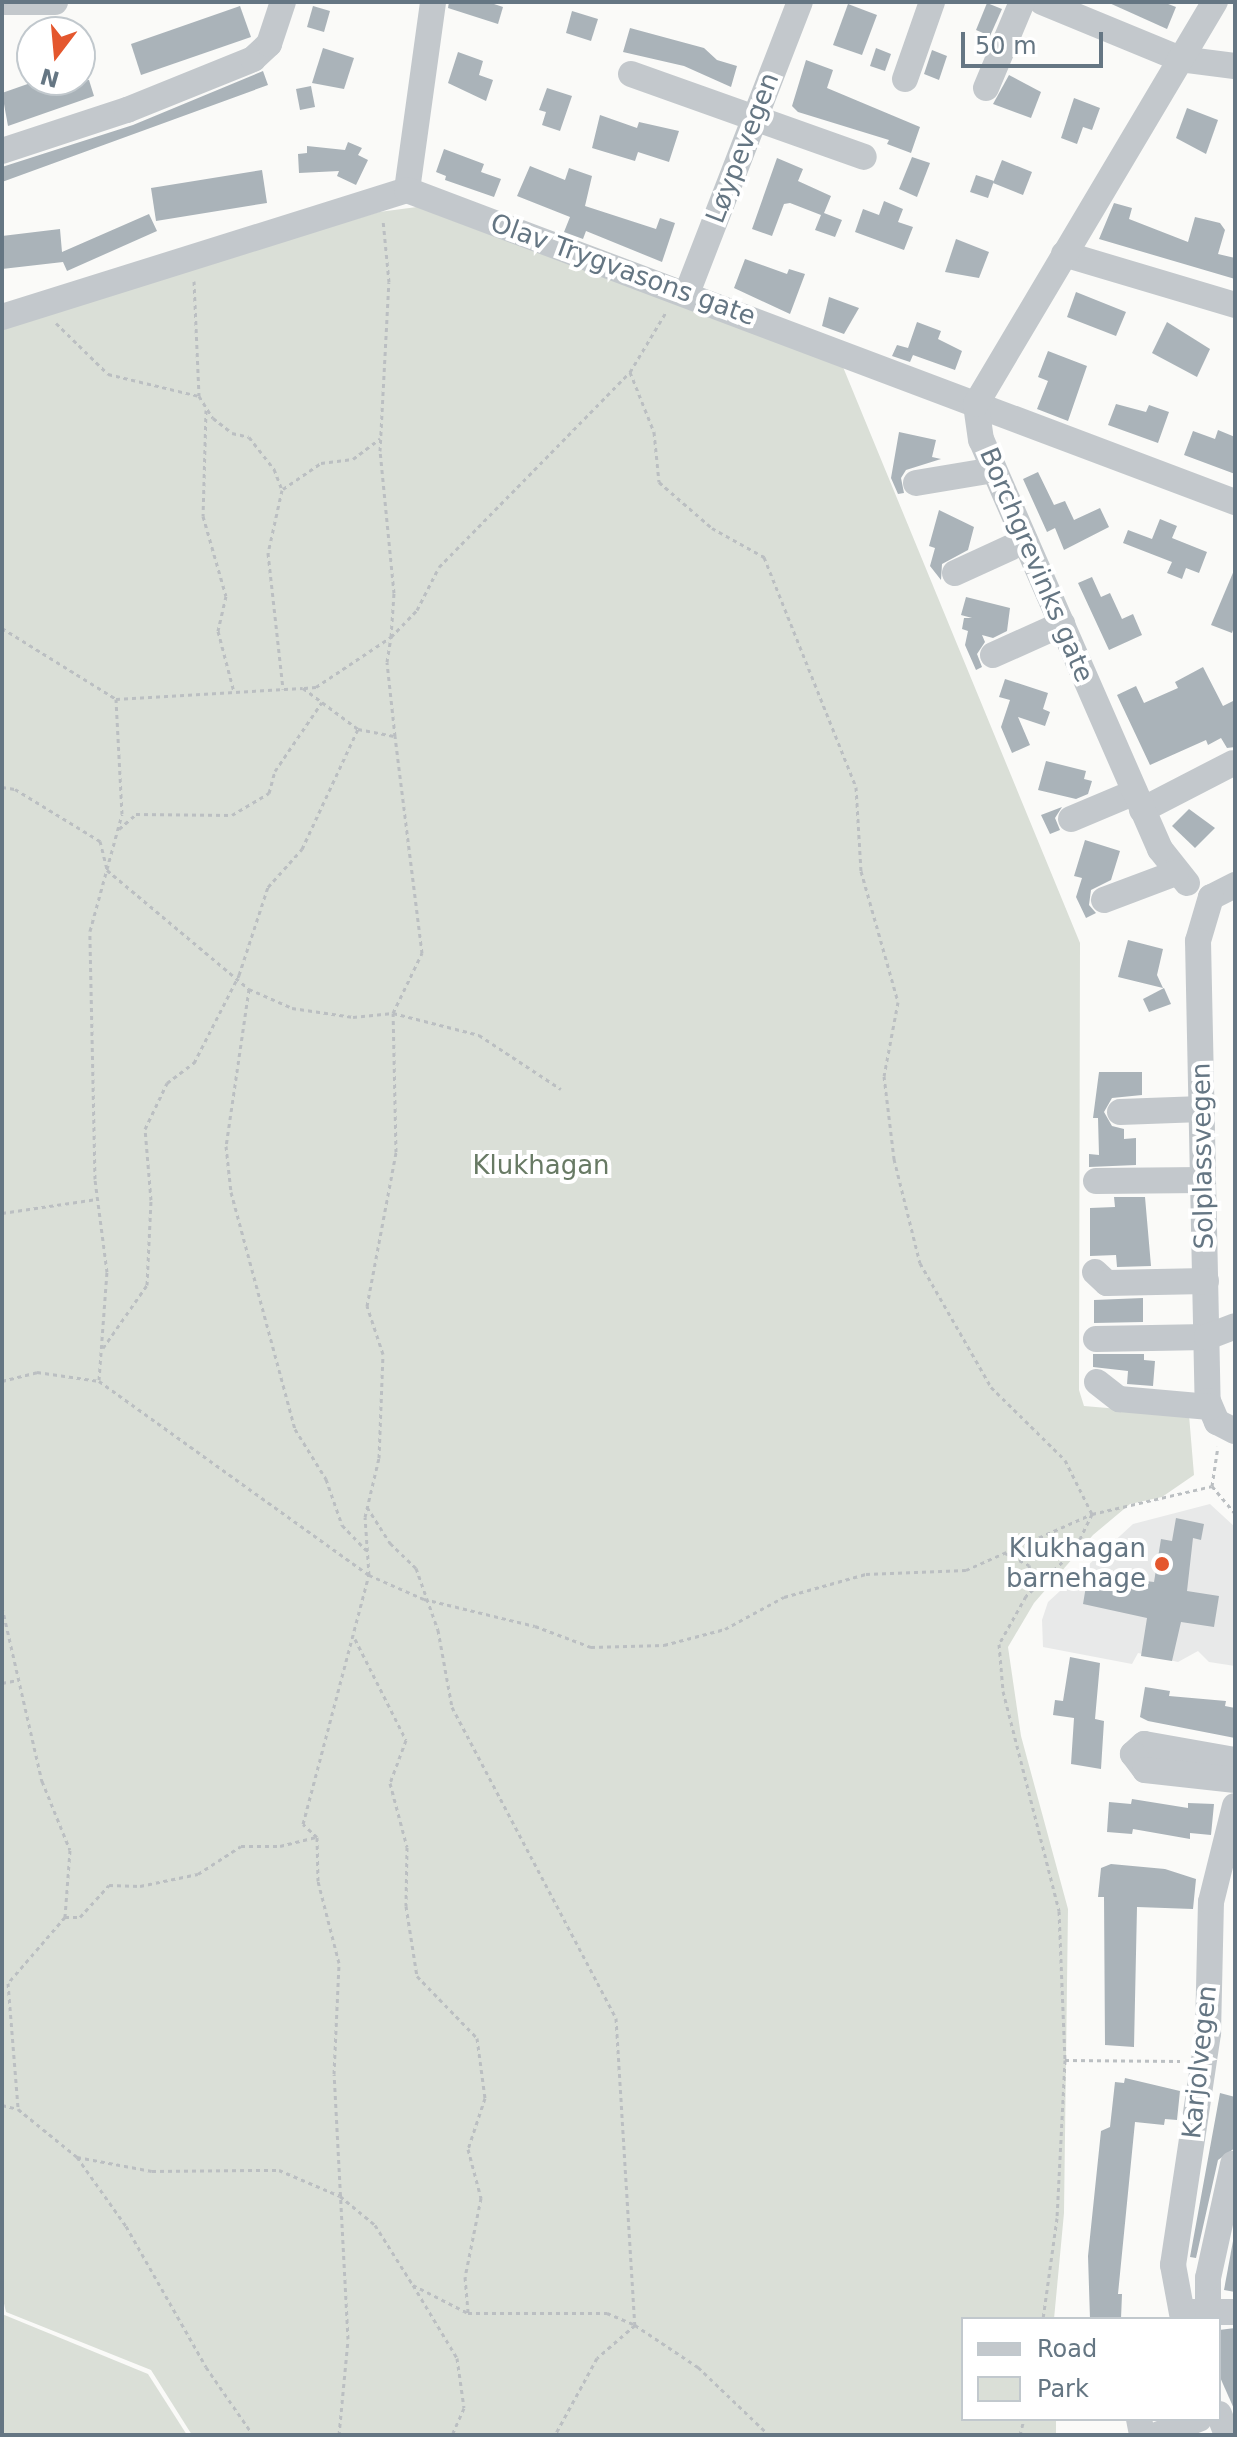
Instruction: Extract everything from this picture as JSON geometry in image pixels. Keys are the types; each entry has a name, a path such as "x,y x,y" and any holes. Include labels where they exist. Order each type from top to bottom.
{"street":[{"path":"5,2 55,2"},
{"path":"2,151 127,110 253,59 269,44 283,2"},
{"path":"2,317 407,190 433,2"},
{"name":"Løypevegen","path":"683,293 800,2"},
{"path":"905,79 932,2"},
{"path":"986,88 1022,2"},
{"path":"1042,2 1180,59 1235,66"},
{"path":"976,404 1215,2"},
{"path":"631,74 756,115 864,157"},
{"name":"Olav Trygvasons gate","path":"407,190 1235,502"},
{"path":"1064,254 1235,305"},
{"name":"Borchgrevinks gate","path":"976,404 981,440 994,470 1139,801 1182,878 1104,900"},
{"path":"916,483 994,470"},
{"path":"955,573 1025,541"},
{"path":"993,655 1062,624"},
{"path":"1071,819 1139,801 1233,763"},
{"name":"Solplassvegen","path":"1223,1422 1207,1337 1200,921 1211,897 1235,885"},
{"path":"1120,1112 1202,1109"},
{"path":"1096,1181 1203,1180"},
{"path":"1095,1272 1107,1283 1206,1281"},
{"path":"1096,1339 1207,1337 1235,1326"},
{"path":"1097,1382 1119,1399 1223,1422"},
{"path":"1235,1760 1144,1744 1133,1754 1145,1770 1235,1780"},
{"name":"Karjolvegen","path":"1182,2317 1173,2265 1205,2061 1211,1902 1235,1806"},
{"path":"1208,2309 1208,2278 1233,2164"},
{"path":"1182,2317 1208,2309 1235,2312"},
{"path":"1157,2435 1221,2421"}],"path":[{"path":"339,2435 348,2339 334,2074 339,1963 318,1881 317,1837 303,1824 369,1575 367,1507 379,1458 383,1354 367,1306 396,1152 393,1013 422,953 387,662 394,593 380,439 389,282 382,200"},
{"path":"193,257 199,396 232,433 249,437 274,469 282,490 268,553 283,689"},
{"path":"2,628 116,699 316,687 391,637 417,610 439,567 630,372 683,293"},
{"path":"46,305 46,318 63,327 108,374 199,396"},
{"path":"630,372 654,432 659,482 712,528 764,557 856,787 861,871 898,1002 884,1076 894,1159 920,1263 991,1387 1065,1460 1092,1514"},
{"path":"206,407 203,516 226,596 218,631 234,692"},
{"path":"282,490 321,463 353,459 380,439"},
{"path":"303,688 358,729 395,736"},
{"path":"99,1381 107,1272 98,1199 90,931 118,829 123,759 116,699"},
{"path":"118,829 136,814 232,815 269,793 275,771 322,702"},
{"path":"103,1348 147,1285 151,1200 145,1129 167,1083 194,1063 239,975 268,887 302,849 358,729"},
{"path":"2,787 15,789 100,841 107,870 239,975 249,989 292,1008 353,1017 393,1013 479,1035 561,1089"},
{"path":"249,989 226,1146 231,1192 295,1429 326,1479 342,1525 367,1551"},
{"path":"2,1213 98,1199"},
{"path":"2,1381 37,1372 99,1381 369,1575 424,1599 535,1626 591,1647 664,1645 725,1629 784,1597 866,1574 966,1570 1092,1514 1212,1486"},
{"path":"1212,1486 1223,1422"},
{"path":"1212,1486 1235,1513"},
{"path":"367,1507 390,1543 416,1568 424,1599 438,1630 452,1707 616,2018 635,2325"},
{"path":"1043,2317 1057,2218 1065,2060 1059,1911 1001,1675 999,1644 1033,1588 1074,1551 1092,1514"},
{"path":"1005,1553 1029,1565 1033,1588"},
{"path":"2,1607 42,1781 70,1850 65,1917 8,1983 18,2109"},
{"path":"354,1636 406,1740 390,1783 407,1847 406,1906 417,1976 477,2038 485,2098 468,2149 481,2198 465,2277 468,2313"},
{"path":"2,1683 18,1680"},
{"path":"65,1917 80,1917 109,1885 140,1886 198,1874 241,1846 280,1846 317,1837"},
{"path":"2,2007 10,2014"},
{"path":"1065,2060 1205,2061"},
{"path":"2,2105 18,2109 77,2157 126,2226 206,2367 253,2435"},
{"path":"77,2157 152,2171 279,2170 340,2196 375,2225 457,2358 464,2408 453,2433"},
{"path":"413,2285 468,2313 607,2313 635,2325 698,2367 769,2435"},
{"path":"555,2435 597,2358 635,2325"}],"shaded area":[{"name":"Klukhagan barnehage","path":"1210,1504 1235,1527 1235,1666 1209,1662 1198,1651 1178,1662 1138,1653 1132,1664 1043,1647 1042,1620 1048,1602 1133,1524"}],"green space":[{"name":"Klukhagan","path":"417,207 843,367 1080,943 1079,1390 1084,1406 1189,1415 1194,1475 1162,1497 1130,1504 1093,1535 1034,1603 1008,1647 1021,1736 1068,1909 1064,2213 1054,2317 961,2317 961,2421 1056,2421 1056,2435 192,2435 151,2370 6,2312 2,2295 2,326 379,212"},
{"path":"2,2314 148,2374 187,2435 2,2435"}],"building":[{"path":"449,2 488,2 503,7 498,24 448,8"},
{"path":"1107,2 1163,2 1176,7 1167,29"},
{"path":"987,3 1002,9 990,36 976,30"},
{"path":"848,4 877,15 862,55 833,45"},
{"path":"240,6 251,37 141,75 131,44"},
{"path":"313,6 330,11 324,32 307,27"},
{"path":"572,11 598,19 591,41 566,33"},
{"path":"630,28 704,48 717,60 737,66 731,87 684,66 623,52"},
{"path":"323,48 354,58 344,89 312,83"},
{"path":"876,48 891,54 885,71 870,66"},
{"path":"932,50 947,56 939,80 924,74"},
{"path":"458,52 483,61 479,75 493,80 486,101 448,83"},
{"path":"806,60 833,70 827,88 920,127 911,153 887,144 889,140 798,112 792,106"},
{"path":"263,71 268,85 2,182 2,167 133,125"},
{"path":"1009,75 1041,92 1031,118 993,104"},
{"path":"311,86 315,107 300,110 296,89"},
{"path":"16,88 16,96 94,96 8,126 2,93"},
{"path":"547,88 572,96 560,131 542,125 546,112 539,110"},
{"path":"1074,98 1100,108 1092,130 1083,127 1077,144 1061,138"},
{"path":"1187,108 1218,120 1206,154 1176,138"},
{"path":"600,115 637,128 639,122 679,131 669,162 638,152 635,161 592,148"},
{"path":"348,142 362,148 358,155 368,160 356,185 337,176 339,171 299,173 298,154 307,153 307,146 345,150"},
{"path":"444,149 484,164 481,172 501,179 494,197 445,180 446,176 436,172"},
{"path":"912,157 930,163 917,197 899,189"},
{"path":"777,158 803,169 798,181 831,196 824,213 842,220 835,237 815,230 821,215 790,203 784,204 772,236 752,229"},
{"path":"1002,160 1032,172 1023,195 993,183"},
{"path":"530,166 565,180 569,168 592,176 585,206 656,229 660,218 675,223 662,262 586,231 583,239 564,232 570,217 517,196"},
{"path":"262,170 267,203 156,221 151,188"},
{"path":"976,175 994,181 988,198 970,192"},
{"path":"884,201 903,209 898,222 913,227 904,250 855,232 863,209 879,215"},
{"path":"1114,203 1132,208 1129,219 1188,242 1195,217 1220,223 1225,230 1218,254 1235,258 1235,279 1099,239"},
{"path":"149,214 157,231 67,271 63,262 2,269 2,236 60,229 62,252"},
{"path":"956,239 989,252 979,278 945,272"},
{"path":"745,259 787,274 789,269 805,274 790,314 734,288"},
{"path":"1076,292 1126,312 1116,336 1067,317"},
{"path":"829,297 859,308 844,334 822,326"},
{"path":"917,322 941,331 938,339 962,351 955,370 913,355 910,362 892,356 897,345 908,348"},
{"path":"1167,322 1210,349 1197,377 1152,353"},
{"path":"1048,351 1087,366 1068,421 1037,409 1048,381 1038,377"},
{"path":"1116,404 1146,412 1149,405 1169,412 1158,443 1108,425"},
{"path":"1218,430 1235,437 1235,474 1184,455 1193,431 1215,439"},
{"path":"899,432 936,440 932,457 941,459 906,470 901,478 904,493 898,494 891,478"},
{"path":"1038,472 1054,505 1065,501 1074,520 1100,508 1109,527 1064,550 1055,528 1047,532 1023,479"},
{"path":"939,510 974,527 968,550 942,564 941,580 930,566 935,548 929,546"},
{"path":"1160,519 1177,526 1172,538 1207,552 1199,573 1186,568 1182,579 1167,573 1172,562 1123,543 1128,530 1152,539"},
{"path":"1235,568 1235,624 1232,633 1211,625"},
{"path":"1092,577 1101,597 1110,593 1122,619 1133,614 1142,635 1109,650 1078,583"},
{"path":"966,597 1010,608 1007,631 993,638 982,635 985,642 977,654 982,667 976,670 965,645 968,631 962,629 964,618 972,618 961,615"},
{"path":"1203,667 1223,706 1235,700 1235,747 1227,748 1221,738 1208,745 1206,740 1150,765 1117,695 1136,686 1144,703 1178,688 1175,682"},
{"path":"1005,679 1048,693 1043,709 1050,712 1045,726 1018,717 1030,745 1012,753 1001,727 1010,700 999,697"},
{"path":"1046,761 1086,771 1084,779 1092,781 1088,794 1076,799 1038,790"},
{"path":"1062,807 1055,818 1060,830 1050,834 1041,815"},
{"path":"1189,809 1215,828 1195,848 1172,826"},
{"path":"1085,840 1120,851 1111,880 1091,890 1089,905 1096,913 1086,918 1076,897 1082,878 1074,876"},
{"path":"1128,940 1163,949 1157,975 1163,988 1118,977"},
{"path":"1164,988 1171,1004 1149,1012 1143,999"},
{"path":"1099,1072 1142,1072 1142,1095 1112,1098 1104,1112 1112,1126 1124,1129 1124,1139 1136,1138 1136,1165 1089,1167 1089,1154 1099,1155 1098,1118 1093,1118"},
{"path":"1114,1197 1145,1197 1151,1266 1117,1267 1116,1255 1090,1256 1090,1208 1115,1207"},
{"path":"1143,1298 1143,1322 1094,1323 1094,1300"},
{"path":"1093,1354 1144,1354 1144,1360 1155,1361 1153,1386 1127,1384 1128,1371 1093,1367"},
{"path":"1176,1518 1204,1524 1201,1540 1193,1538 1187,1591 1219,1596 1214,1627 1181,1622 1172,1661 1141,1656 1147,1618 1083,1604 1088,1574 1154,1582 1161,1539 1172,1541"},
{"path":"1070,1657 1100,1663 1095,1719 1104,1721 1101,1769 1071,1764 1074,1718 1053,1715 1055,1700 1063,1701"},
{"path":"1145,1687 1170,1691 1169,1696 1226,1701 1225,1706 1235,1708 1235,1738 1140,1717"},
{"path":"1132,1799 1188,1808 1188,1803 1214,1804 1211,1835 1190,1833 1190,1839 1133,1829 1132,1834 1107,1832 1109,1802 1131,1804"},
{"path":"1111,1864 1165,1869 1196,1879 1193,1909 1137,1907 1134,2047 1105,2045 1104,1897 1098,1897 1101,1868"},
{"path":"1125,2078 1180,2091 1177,2120 1165,2119 1164,2125 1135,2122 1118,2294 1122,2294 1121,2317 1090,2317 1088,2256 1101,2131 1110,2127 1115,2082 1124,2083"},
{"path":"1220,2093 1235,2097 1235,2148 1218,2160 1196,2258 1190,2257"},
{"path":"1235,2230 1235,2292 1224,2290"},
{"path":"1235,2328 1235,2411 1221,2380 1221,2330"}],"place":[{"name":"Klukhagan barnehage","path":"1162,1564"}]}
